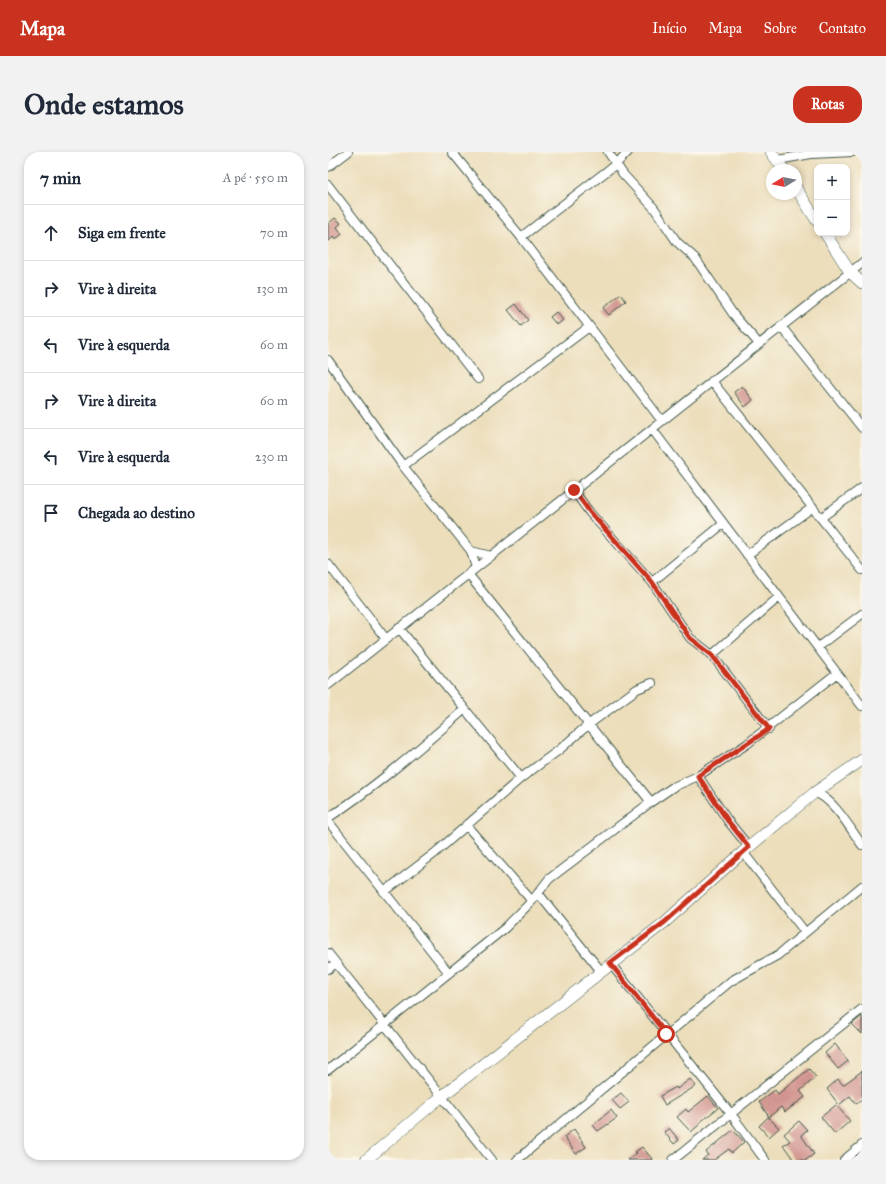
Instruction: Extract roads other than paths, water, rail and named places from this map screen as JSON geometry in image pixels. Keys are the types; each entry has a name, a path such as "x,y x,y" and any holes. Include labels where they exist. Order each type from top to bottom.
{"street":[{"path":"328,167 348,152"},
{"path":"452,152 521,237 662,421"},
{"path":"608,152 616,164 654,208 676,242 695,258 733,314 759,344"},
{"path":"521,237 616,164 628,152"},
{"path":"775,156 853,152"},
{"path":"328,185 478,379"},
{"path":"802,197 814,216"},
{"path":"827,236 850,272 862,283"},
{"path":"328,685 862,263"},
{"path":"781,326 862,428"},
{"path":"402,466 590,327"},
{"path":"328,360 402,466 471,551 476,568"},
{"path":"712,381 822,517 862,570"},
{"path":"652,429 862,706"},
{"path":"822,517 862,488"},
{"path":"574,490 590,512 652,582 690,638 712,655 769,729"},
{"path":"747,555 813,507"},
{"path":"652,582 723,524"},
{"path":"471,551 491,556"},
{"path":"328,564 386,639"},
{"path":"468,574 651,802"},
{"path":"712,655 779,597"},
{"path":"818,647 862,614"},
{"path":"399,628 521,778"},
{"path":"328,1070 505,928 532,901 549,879 673,787 698,776 769,729 837,673"},
{"path":"384,892 435,853 521,778 559,750 588,725 637,689 652,683"},
{"path":"449,973 328,820 396,769 466,709"},
{"path":"366,1160 441,1097 610,963 665,922 746,849 814,793 862,760"},
{"path":"698,776 746,849 805,932"},
{"path":"814,793 824,797 843,818 862,845"},
{"path":"466,825 532,901"},
{"path":"517,1160 731,981 778,955 862,886"},
{"path":"538,893 601,971"},
{"path":"328,953 492,1160"},
{"path":"328,969 336,963"},
{"path":"610,963 731,1114 765,1160"},
{"path":"672,1160 862,1009"},
{"path":"844,1160 862,1145"}]}
